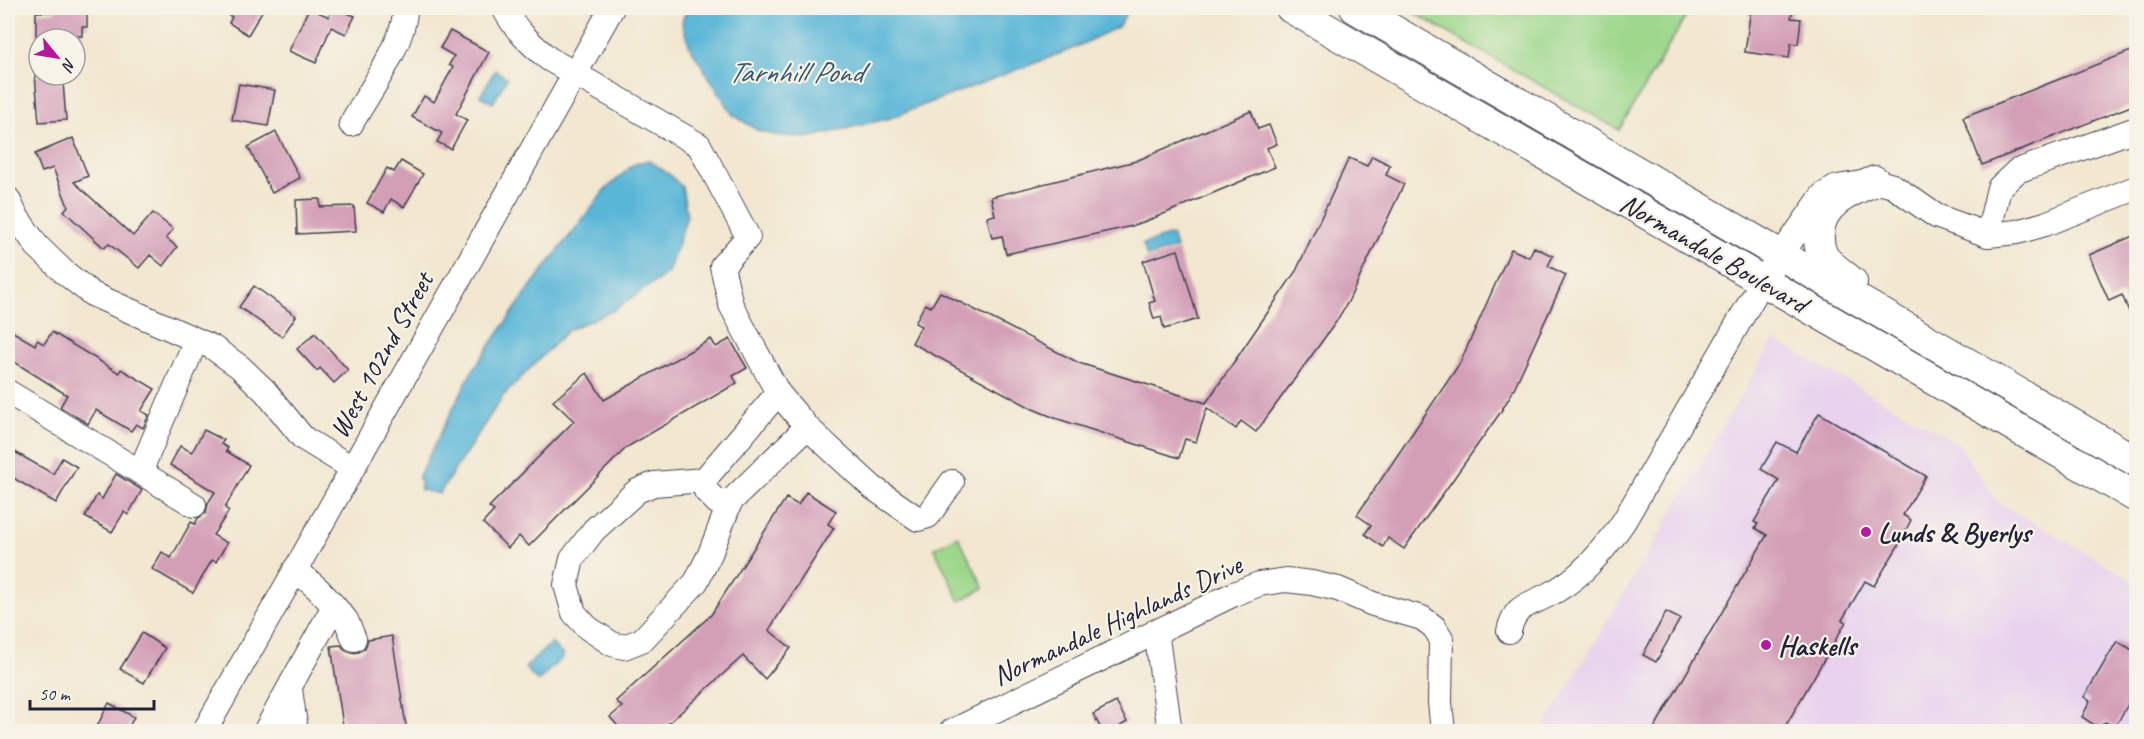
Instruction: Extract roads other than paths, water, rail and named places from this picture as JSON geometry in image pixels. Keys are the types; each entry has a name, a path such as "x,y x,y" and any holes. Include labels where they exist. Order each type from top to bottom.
{"main road":[{"name":"Normandale Boulevard","path":"1291,8 2136,497"},
{"name":"Normandale Boulevard","path":"1355,8 2136,460"},
{"path":"1875,181 1851,191 1834,202 1823,216 1819,227 1819,238 1820,248 1826,260 1886,315"}],"street":[{"path":"351,124 394,48 402,30 405,8"},
{"path":"504,8 527,41 549,59 699,145 748,237 722,266 731,305 778,393 807,427 872,487 918,519 928,516 952,482"},
{"name":"West 102nd Street","path":"208,731 295,569 612,8"},
{"path":"1988,235 1999,188 2017,171 2136,129"},
{"path":"1509,631 1511,621 1527,603 1547,596 1577,576 1604,551 1624,521 1762,282 1823,195 1837,187 1875,181 1893,186 1936,216 1988,235 2017,232 2045,224 2136,188"},
{"path":"9,206 37,246 64,272 92,294 212,347 240,367 265,391 303,438 352,468"},
{"path":"140,472 196,340"},
{"path":"8,392 194,505"},
{"path":"778,393 704,480 654,484 637,491 594,530 572,559 566,585 574,613 588,628 612,644 624,647 642,640 696,582 710,554 730,502 807,427"},
{"path":"704,480 706,491 717,502 730,502"},
{"path":"295,569 318,589 346,620 354,639"},
{"name":"Normandale Highlands Drive","path":"951,732 1156,631 1259,584 1286,580 1338,589 1373,604 1422,618 1434,627 1441,638 1440,702 1443,732"},
{"path":"265,732 334,606"},
{"path":"1156,631 1170,732"},
{"path":"290,689 296,732"}],"water":[{"name":"Tarnhill Pond","path":"689,8 1130,8 1118,27 1072,49 887,119 807,138 774,135 757,130 733,115 690,47 682,24"},
{"path":"495,70 507,78 493,103 480,96"},
{"path":"648,160 669,174 682,187 687,216 668,273 614,310 568,330 503,396 439,494 421,490 419,476 471,373 531,286 605,190 633,165"},
{"path":"1172,235 1176,248 1147,257 1143,244"},
{"path":"551,643 564,656 538,681 525,668"}],"place":[{"name":"Lunds & Byerlys","path":"1866,532"},
{"name":"Haskells","path":"1766,645"}]}
